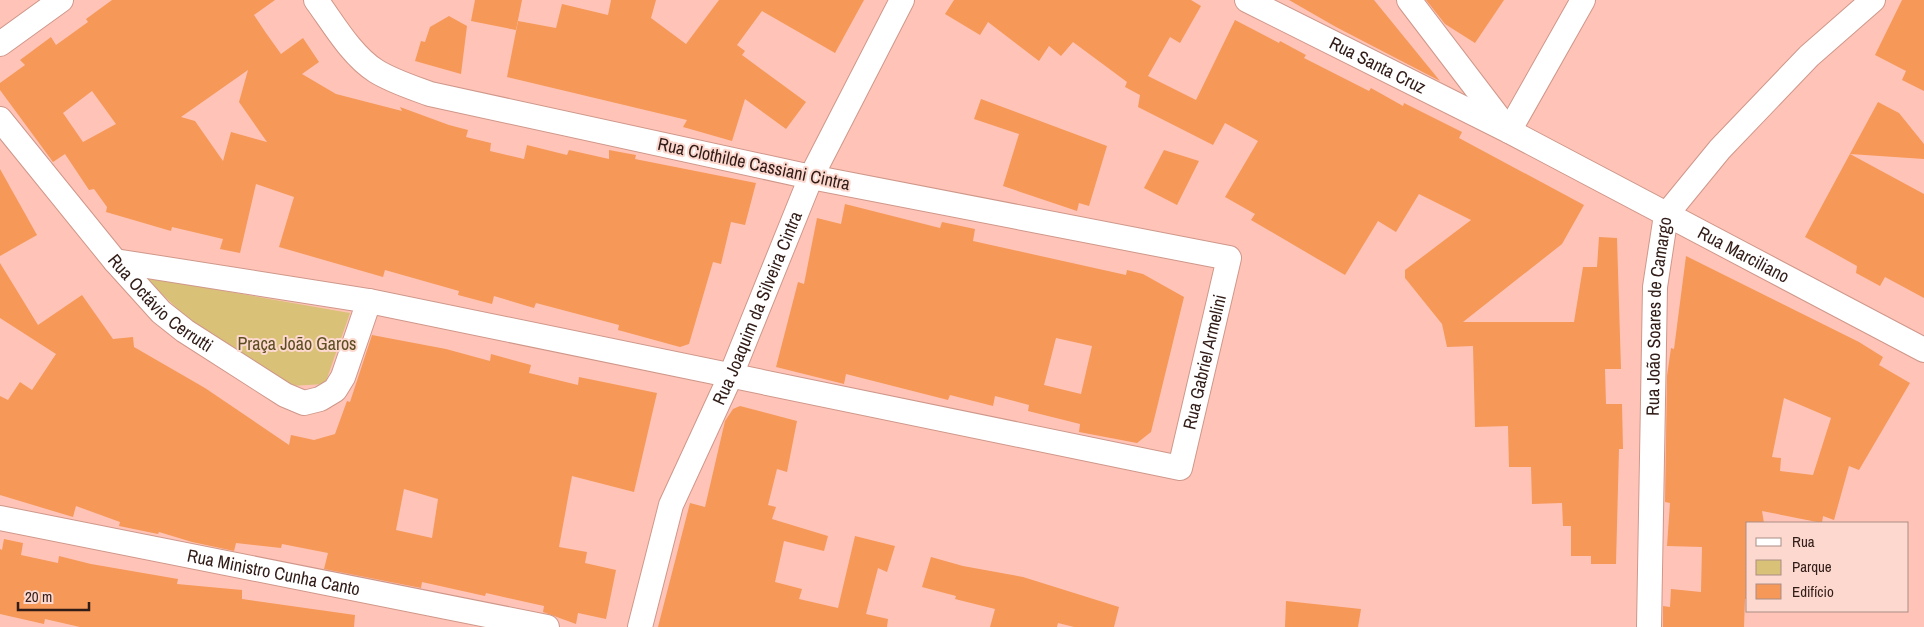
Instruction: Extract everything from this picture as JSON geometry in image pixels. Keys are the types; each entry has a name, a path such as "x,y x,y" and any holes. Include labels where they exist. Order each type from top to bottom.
{"street":[{"path":"0,44 61,0"},
{"name":"Rua Clothilde Cassiani Cintra","path":"316,0 354,50 374,70 396,82 430,94 811,177 1228,258"},
{"name":"Rua Joaquim da Silveira Cintra","path":"640,627 671,505 731,375 811,177 902,0"},
{"name":"Rua Santa Cruz","path":"1246,0 1509,131"},
{"path":"1409,0 1509,131 1583,0"},
{"name":"Rua João Soares de Camargo","path":"1649,627 1656,287 1666,215 1720,150 1809,56 1873,0"},
{"name":"Rua Octávio Cerrutti","path":"0,119 115,261 161,312 186,331 285,395 304,403 320,400 335,390 343,377 369,301"},
{"name":"Rua Marciliano","path":"1509,131 1924,350"},
{"name":"Rua Gabriel Armelini","path":"731,375 1180,468 1228,258"},
{"path":"115,261 369,301 731,375"},
{"name":"Rua Ministro Cunha Canto","path":"0,518 547,627"}],"green space":[{"name":"Praça João Garos","path":"144,277 350,313 325,384 291,386 239,357 181,312"}],"building":[{"path":"112,0 275,0 254,15 281,54 303,38 319,62 302,74 336,94 402,111 400,107 468,130 466,137 491,143 490,151 524,159 527,145 567,155 569,150 609,159 609,150 636,155 635,159 756,183 745,225 731,222 721,264 713,262 689,344 680,347 618,330 619,325 536,303 534,308 494,296 492,304 458,295 459,291 385,270 383,277 279,247 294,197 256,184 240,253 220,249 223,239 172,227 171,231 106,212 107,207 94,189 89,190 65,154 53,162 0,90 0,83 25,65 20,60 51,37 56,45 88,22 86,19","holes":["248,70 239,102 267,142 231,132 223,161 195,121 181,117","92,91 116,124 83,142 63,113"]},
{"path":"475,0 522,0 516,30 471,21"},
{"path":"611,0 656,0 651,18 686,44 719,0 864,0 835,53 762,11 737,45 745,51 742,55 806,102 786,129 745,99 732,141 683,127 687,120 507,77 518,21 556,28 562,4 608,15"},
{"path":"954,0 1191,0 1201,6 1180,43 1170,37 1148,76 1196,100 1235,20 1279,43 1280,41 1306,55 1304,58 1369,91 1371,88 1403,106 1404,103 1462,132 1459,138 1584,205 1562,244 1463,322 1574,322 1583,267 1597,267 1599,237 1617,238 1621,369 1605,369 1606,404 1622,404 1623,449 1619,449 1616,564 1591,564 1591,556 1571,556 1571,526 1563,526 1562,503 1532,504 1531,467 1509,467 1508,426 1475,427 1473,346 1447,347 1442,324 1405,278 1405,270 1471,220 1419,194 1396,232 1378,221 1345,275 1251,220 1255,214 1225,197 1258,141 1225,123 1213,145 1138,107 1140,95 1125,87 1127,82 1073,42 1061,56 1049,46 1039,61 988,22 980,35 945,14"},
{"path":"1289,0 1374,0 1440,81 1336,27"},
{"path":"1426,0 1504,0 1475,43 1445,24"},
{"path":"1902,0 1924,0 1924,91 1902,80 1906,71 1875,55"},
{"path":"449,16 467,26 461,74 415,61 421,41 425,42 430,27"},
{"path":"981,99 1107,146 1089,206 1079,203 1077,211 1003,186 1019,134 974,119"},
{"path":"1878,102 1899,113 1924,144 1924,159 1850,154 1924,194 1924,298 1885,277 1880,286 1856,273 1857,266 1805,237"},
{"path":"1164,150 1199,161 1177,205 1144,188"},
{"path":"0,169 37,235 0,256"},
{"path":"845,204 940,228 942,222 975,229 973,241 1126,275 1127,270 1143,274 1184,297 1151,432 1137,443 1079,432 1080,424 1028,411 1029,405 995,396 993,406 950,395 948,400 846,374 844,384 776,367 798,282 804,284 817,218 841,224","holes":["1056,338 1092,346 1081,394 1044,385"]},
{"path":"1686,256 1859,342 1883,357 1879,365 1910,383 1859,470 1849,466 1834,520 1823,516 1822,522 1817,522 1762,511 1764,522 1746,522 1744,627 1663,627 1663,606 1670,607 1671,589 1701,592 1702,547 1667,546 1670,503 1665,502 1667,376 1671,348 1674,349","holes":["1784,398 1831,418 1813,475 1780,471 1781,458 1772,457"]},
{"path":"0,263 38,325 82,295 113,339 133,337 134,347 205,388 289,445 291,435 314,440 335,434 347,401 350,402 372,335 446,349 490,361 491,354 531,365 529,373 578,385 579,377 657,393 634,492 572,476 559,547 587,552 585,563 616,570 606,619 578,613 576,624 543,612 544,606 486,593 485,596 422,582 421,588 324,569 328,553 282,544 281,548 236,543 234,551 192,542 159,532 158,534 119,526 120,522 76,506 73,517 0,495 0,396 8,400 20,382 32,390 56,354 0,318","holes":["404,489 438,499 432,538 396,530"]},
{"path":"740,406 797,421 787,472 777,469 768,505 776,507 772,519 828,536 824,551 784,541 775,582 802,589 799,599 838,608 855,536 895,546 887,572 878,568 866,614 888,619 887,627 658,627 690,503 705,507 725,421 733,409"},
{"path":"4,539 23,543 21,555 58,563 59,556 91,564 178,579 177,584 242,590 242,599 355,615 354,627 80,627 45,619 44,624 0,614 0,549 2,550"},
{"path":"931,557 963,566 1023,577 1119,607 1114,627 1074,627 1058,623 1057,627 990,627 995,609 955,599 956,596 922,587"},
{"path":"1286,601 1361,609 1358,627 1285,627"}]}
